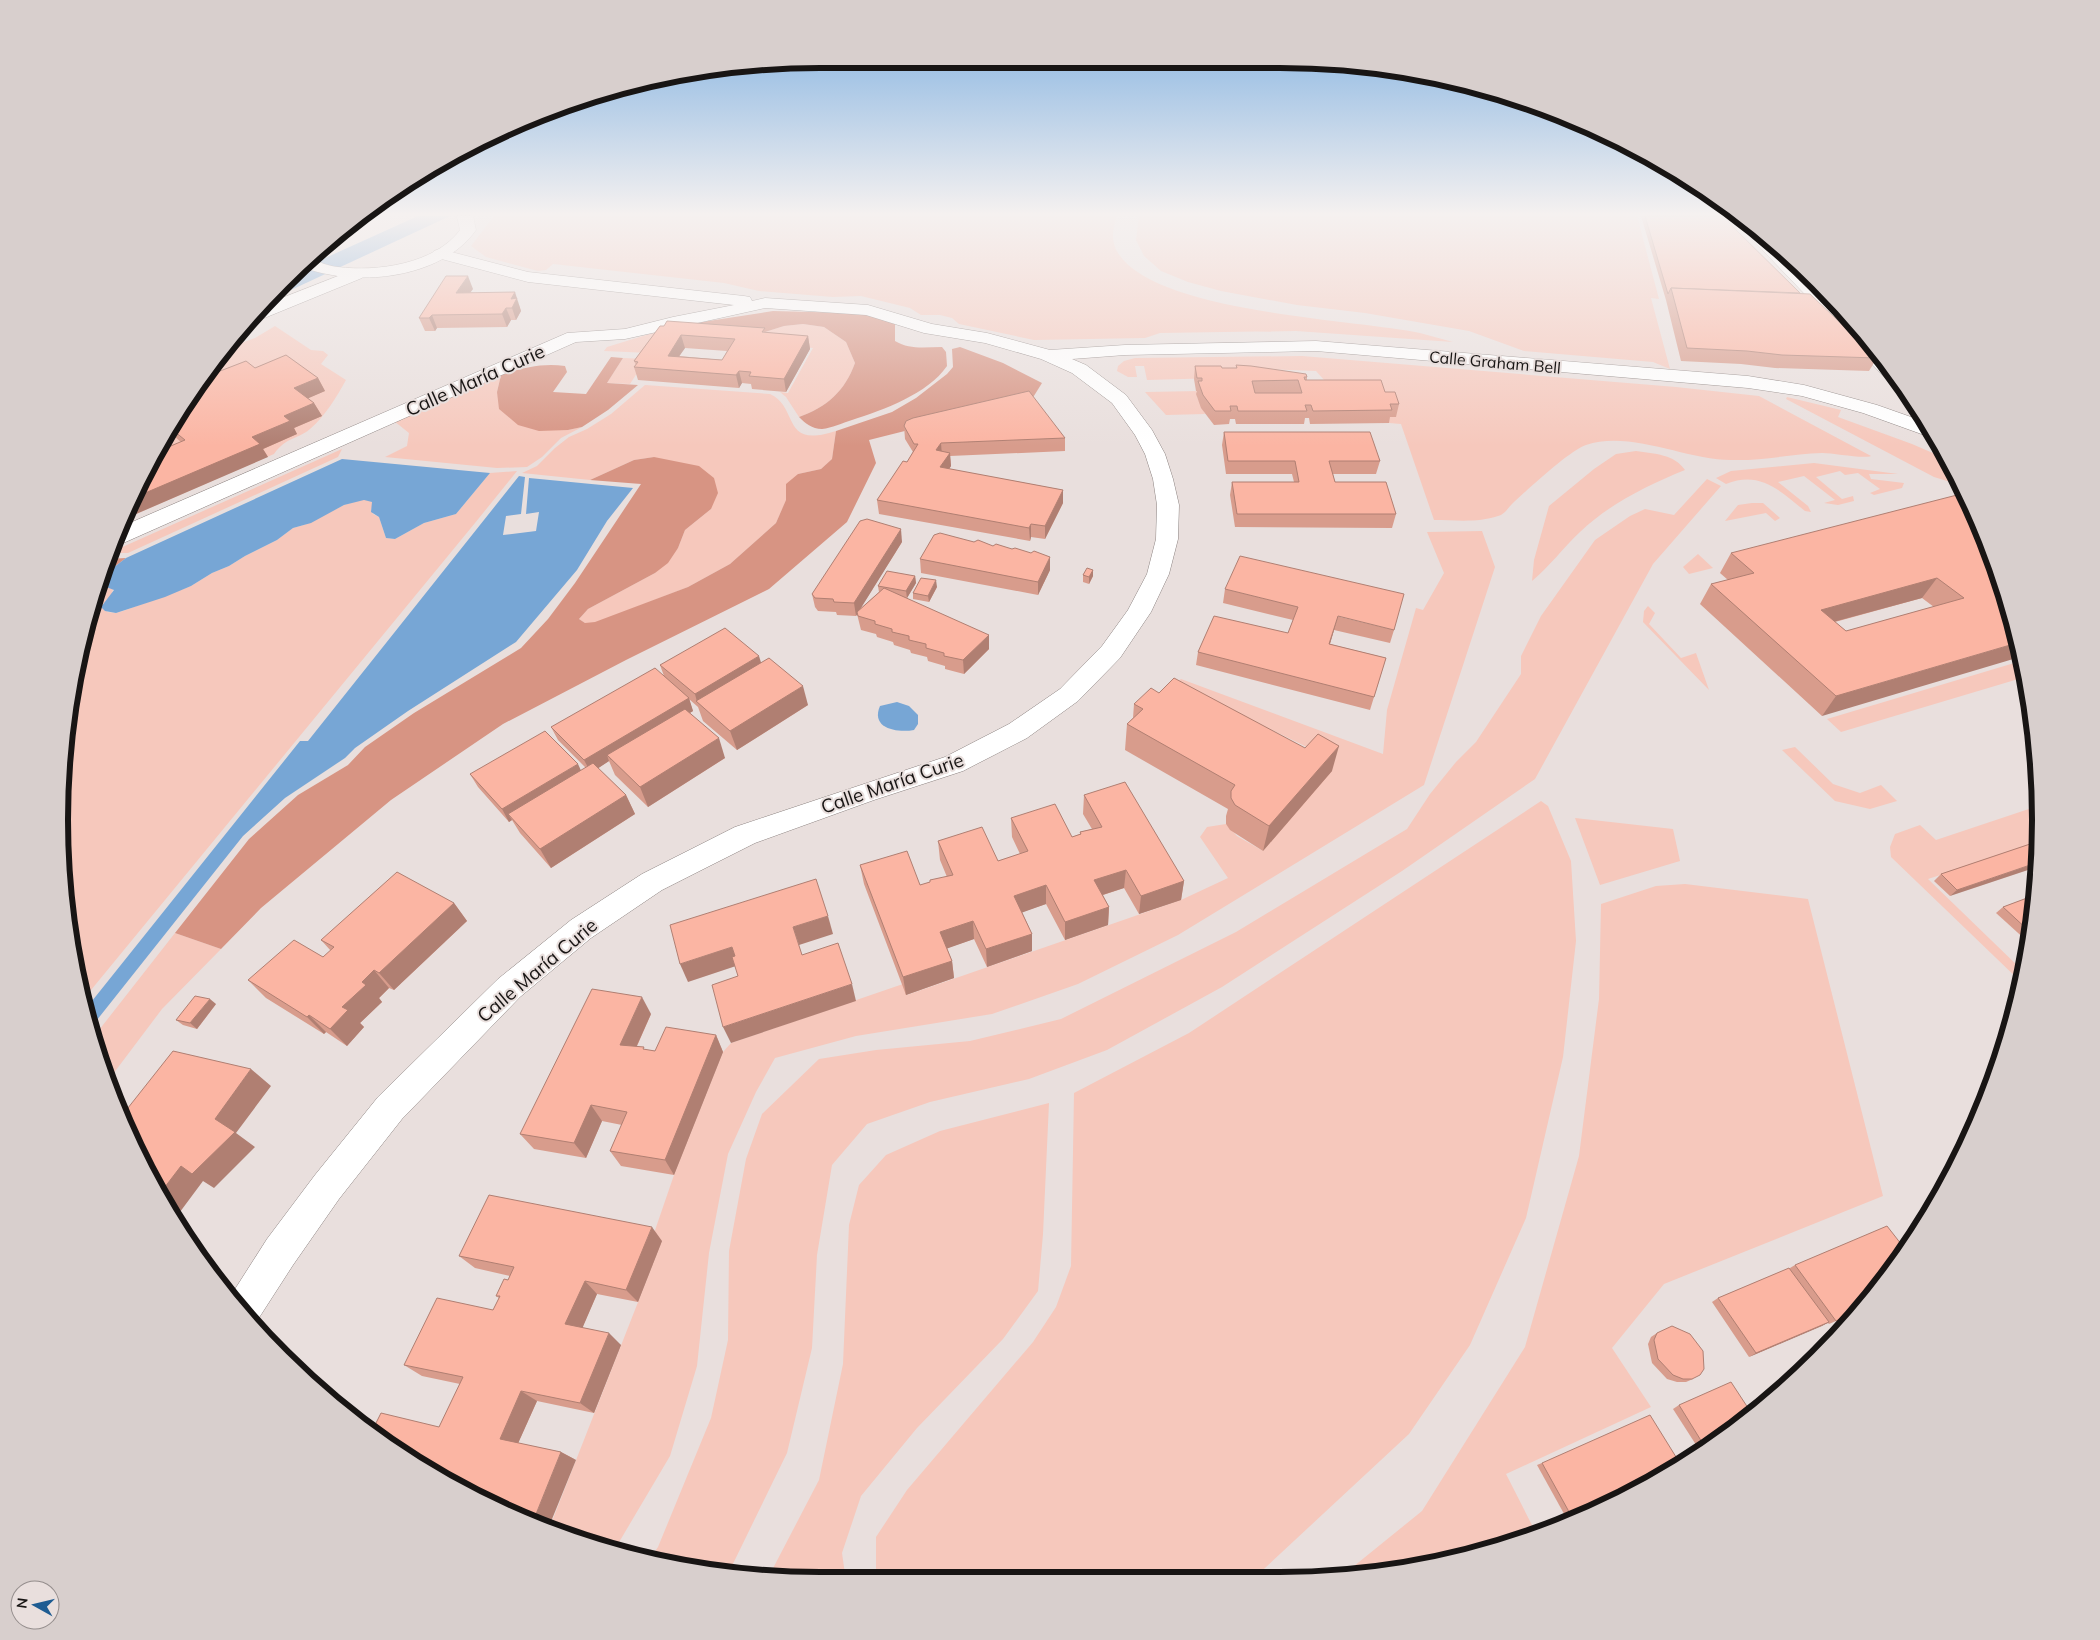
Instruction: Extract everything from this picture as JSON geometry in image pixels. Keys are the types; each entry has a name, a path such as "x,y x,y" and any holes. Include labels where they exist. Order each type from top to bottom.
{"street":[{"path":"267,311 311,293"},
{"path":"670,293 765,303"},
{"path":"1811,293 1868,351"},
{"name":"Calle María Curie","path":"124,534 572,337 625,334 672,322 701,318 765,303 868,310 930,329 986,338 1048,355 1079,369 1119,399 1145,434 1155,454 1163,479 1168,506 1167,539 1158,574 1139,612 1111,652 1069,695 1018,731 954,764 745,835 652,882 581,929 509,988 390,1108 280,1252 246,1306"},
{"name":"Calle Graham Bell","path":"1048,355 1125,350 1316,346 1748,382 1804,391 1870,410 1922,428"}],"shaded area":[{"path":"778,293 1184,293 1212,301 1258,310 1420,333 1453,342 1296,331 1160,333 1145,338 1034,340 959,324 952,318 940,315 921,315 910,308 861,296 833,297"},
{"path":"1229,293 1657,293 1659,299 1651,298 1670,369 1653,362 1524,351 1469,331 1365,313 1297,305"},
{"path":"773,311 868,315 895,324 895,341 901,344 918,347 942,347 946,352 947,366 928,385 904,400 833,427 815,428 799,417 826,403 834,397 846,382 855,363 846,342 824,327 803,324 784,326 765,332 676,326"},
{"path":"803,324 824,327 846,342 855,363 846,382 834,397 818,408 799,417 786,397 780,392 788,393 813,348 768,344 765,332 784,326"},
{"path":"275,326 311,350 323,351 328,355 321,364 346,380 334,400 310,429 283,444 274,454 132,516 168,444 194,402 237,344 255,338"},
{"path":"669,328 650,353 604,351 607,347"},
{"path":"960,347 1003,363 1042,383 1032,399 869,440 876,463 847,522 769,589 503,724 391,800 261,908 221,949 175,933 249,839 298,795 348,765 365,747 414,713 521,648 548,619 575,583 641,484 590,480 634,460 654,457 699,466 714,478 718,493 711,509 685,530 678,548 668,563 655,573 588,609 579,619 585,623 595,622 688,587 730,564 776,523 786,500 786,484 798,474 821,469 832,459 836,431 892,412 916,398 947,374 953,367 952,349"},
{"path":"1302,356 1676,387 1759,396 1871,456 1861,457 1822,453 1731,460 1696,456 1639,443 1603,441 1586,445 1570,454 1500,515 1474,520 1434,520 1401,424 1389,423 1387,417 1396,417 1325,381 1316,371 1236,368 1220,378 1147,380 1144,366 1135,366 1137,377 1128,377 1117,371 1118,366 1124,361 1135,358"},
{"path":"611,357 623,358 607,383 638,385 608,410 582,427 568,430 539,431 518,425 499,409 497,392 501,375 532,367 548,365 565,366 567,372 553,392 586,394"},
{"path":"623,358 646,359 630,384 607,383"},
{"path":"501,375 497,392 568,430 582,427 561,438 542,457 527,467 497,468 385,457 407,446 409,433 394,421"},
{"path":"645,385 770,394 779,400 798,431 806,435 818,435 836,431 832,459 821,469 798,474 776,523 730,564 688,587 595,623 585,623 579,619 588,609 655,573 678,548 685,530 711,509 654,457 634,460 590,480 522,473 537,466 569,437 587,429 611,414"},
{"path":"1200,391 1197,397 1205,414 1166,415 1145,392"},
{"path":"1787,397 1841,410 1838,417 1938,455 1953,483 1934,477 1786,399"},
{"path":"342,449 338,457 128,553 117,553 118,549"},
{"path":"1636,451 1670,458 1685,470 1643,489 1603,513 1580,532 1532,581 1534,560 1549,506 1594,469 1616,454"},
{"path":"1814,463 1898,474 1869,474 1871,479 1904,483 1902,488 1874,495 1870,493 1880,489 1858,473 1845,475 1840,471 1816,477 1842,499 1853,496 1854,501 1838,505 1824,503 1835,500 1804,476 1778,482 1808,506 1811,512 1805,511 1778,490 1759,481 1738,480 1726,484 1716,478 1731,471"},
{"path":"517,471 88,994 74,918 69,869 69,771 82,673 105,586 113,589 107,612 116,613 123,611 191,586 212,573 277,540 293,528 304,525 344,505 364,499 372,502 371,510 373,514 379,517 386,538 395,539 424,523 456,514 490,473"},
{"path":"1707,479 1721,486 1653,564 1535,779 1402,871 1222,987 1107,1050 1029,1079 930,1102 867,1124 832,1165 817,1255 812,1348 787,1453 731,1567 653,1554 658,1547 711,1418 728,1340 729,1251 746,1159 762,1114 819,1059 876,1050 970,1041 1061,1019 1236,932 1407,829 1430,794 1456,762 1476,742 1521,674 1521,656 1541,616 1595,540 1630,516 1645,509 1674,515"},
{"path":"1763,503 1780,518 1775,521 1766,513 1725,521 1738,505"},
{"path":"1482,531 1495,567 1424,785 1178,935 1078,984 992,1014 856,1036 775,1058 756,1092 728,1154 709,1253 697,1366 670,1456 618,1545 551,1523 662,1241 652,1239 674,1175 723,1052 731,1043 903,984 907,995 1181,900 1228,878 1200,837 1207,827 1226,824 1237,836 1263,851 1317,752 1176,683 1181,679 1383,754 1387,710 1416,608 1423,610 1444,573 1427,532"},
{"path":"1698,554 1713,568 1689,574 1683,567"},
{"path":"126,558 110,570 115,559"},
{"path":"1648,606 1655,613 1649,624 1681,658 1696,653 1709,690 1643,622 1644,611"},
{"path":"2016,663 2019,679 1841,732 1827,719"},
{"path":"1795,747 1833,784 1860,793 1881,785 1897,801 1870,809 1835,801 1782,750"},
{"path":"1541,801 1548,806 1571,861 1576,941 1563,1057 1526,1218 1470,1345 1409,1434 1261,1572 876,1572 876,1537 907,1490 1033,1342 1056,1307 1071,1266 1074,1093 1189,1033"},
{"path":"2032,808 2031,845 1928,879 2018,966 2016,977 1891,857 1890,847 1895,834 1920,825 1936,840"},
{"path":"1575,818 1673,829 1680,861 1600,885"},
{"path":"1685,884 1808,899 1883,1196 1664,1284 1612,1348 1651,1407 1506,1474 1534,1528 1475,1547 1427,1558 1351,1569 1422,1511 1525,1347 1579,1156 1599,999 1601,904 1656,886"},
{"path":"175,933 221,949 162,1009 112,1075 98,1031"},
{"path":"1049,1103 1043,1234 1038,1291 1003,1339 917,1428 861,1496 842,1553 845,1572 772,1571 819,1480 843,1364 849,1225 859,1185 886,1155 940,1131"}],"water":[{"path":"342,459 490,473 456,514 424,523 395,539 386,538 379,517 371,512 372,502 364,500 344,505 311,523 293,528 277,540 212,573 191,586 165,597 116,613 105,611 101,607 114,590 105,586 110,570 126,558"},
{"path":"519,476 525,477 521,514 506,516 503,535 536,531 539,512 526,514 529,478 633,488 607,521 577,570 516,642 408,711 355,748 345,758 285,798 243,836 95,1022 90,1003 300,741 308,741"},
{"path":"897,702 909,706 918,715 918,724 914,730 901,731 887,728 879,720 880,706"}],"building":[{"path":"435,293 515,293 511,299 517,298 512,308 506,308 502,314 432,315 429,318 419,318"},
{"path":"1672,293 1810,294 1862,344 1874,358 1782,355 1687,348"},
{"path":"667,321 765,328 762,332 808,336 784,379 749,376 751,372 739,371 736,375 634,367 638,362 634,361 660,326 664,326","holes":["681,335 735,339 722,360 668,356"]},
{"path":"286,355 318,378 294,388 314,403 284,416 290,421 252,437 260,444 142,494 166,448 185,440 175,432 215,373 246,361 255,368"},
{"path":"1236,365 1251,366 1306,374 1305,380 1381,380 1385,392 1395,392 1399,404 1390,404 1392,410 1313,411 1311,405 1305,405 1307,411 1238,411 1237,406 1230,406 1231,411 1215,411 1203,395 1198,381 1202,381 1202,378 1197,378 1195,366 1237,368","holes":["1298,380 1302,393 1255,393 1252,381"]},
{"path":"1029,391 1065,438 941,443 936,450 950,453 940,467 1063,490 1045,526 1031,524 1029,528 877,500 903,461 907,462 918,444 914,444 904,426 906,421"},
{"path":"1224,432 1370,432 1380,461 1329,461 1335,482 1386,482 1396,514 1237,514 1232,482 1299,482 1295,461 1228,461"},
{"path":"1957,495 1975,532 1993,578 2011,645 1836,696 1711,584 1754,573 1731,553","holes":["1937,578 1964,598 1846,631 1821,610"]},
{"path":"867,519 901,529 854,603 834,602 833,599 815,598 812,594 860,521"},
{"path":"940,533 974,542 978,540 993,546 996,544 1031,553 1034,551 1050,557 1038,582 920,559 934,535"},
{"path":"1240,556 1404,594 1394,630 1338,616 1329,644 1386,658 1374,697 1198,652 1214,616 1288,633 1298,607 1225,589"},
{"path":"1087,568 1093,570 1089,577 1083,575"},
{"path":"887,571 915,576 906,591 878,586"},
{"path":"921,578 936,580 928,596 913,593"},
{"path":"884,588 989,635 963,660 944,656 944,653 926,648 926,644 909,640 909,636 892,632 892,629 875,624 875,621 858,616 857,612"},
{"path":"725,628 759,656 695,694 660,665"},
{"path":"769,658 803,686 730,731 696,701"},
{"path":"655,668 689,698 584,760 551,727"},
{"path":"1174,678 1305,748 1318,734 1339,746 1269,826 1235,805 1231,798 1231,791 1235,785 1127,724 1143,709 1134,704 1151,688 1159,693"},
{"path":"685,709 719,738 640,787 607,755"},
{"path":"545,731 578,764 502,809 470,774"},
{"path":"593,763 626,795 540,849 508,814"},
{"path":"1125,782 1184,881 1141,896 1126,870 1094,880 1109,907 1065,922 1046,885 1014,896 1032,934 986,949 973,921 940,932 952,961 903,977 860,865 907,851 920,885 930,882 930,880 953,875 938,841 982,827 998,861 1028,851 1011,818 1055,804 1072,837 1081,834 1080,832 1102,827 1084,795"},
{"path":"2032,844 2031,865 1957,890 1941,874"},
{"path":"397,872 454,903 379,973 374,970 362,982 366,985 342,1007 348,1010 330,1029 248,980 294,940 323,957 334,947 321,940"},
{"path":"816,879 828,916 793,927 802,955 838,943 852,984 723,1027 712,985 738,976 732,957 735,956 732,947 680,964 670,925"},
{"path":"2028,898 2025,927 2003,907"},
{"path":"592,989 642,997 620,1045 644,1047 643,1049 655,1051 666,1027 716,1035 665,1160 610,1151 627,1112 591,1105 574,1143 520,1134"},
{"path":"195,996 210,999 190,1023 176,1020"},
{"path":"173,1051 251,1069 215,1119 235,1132 192,1174 181,1166 164,1188 145,1153 126,1110"},
{"path":"489,1195 652,1227 626,1290 585,1281 565,1324 609,1333 580,1403 521,1391 500,1439 561,1452 535,1516 487,1495 444,1472 374,1426 381,1413 439,1427 463,1377 404,1365 437,1298 493,1310 500,1296 496,1296 504,1279 508,1280 514,1267 459,1256"},
{"path":"1887,1226 1901,1244 1846,1316 1836,1321 1795,1265"},
{"path":"1789,1268 1829,1322 1756,1353 1718,1298"},
{"path":"1672,1326 1690,1334 1703,1351 1704,1369 1700,1375 1692,1379 1683,1379 1673,1375 1658,1359 1654,1340 1657,1333"},
{"path":"1731,1382 1748,1409 1702,1443 1679,1405"},
{"path":"1650,1415 1677,1459 1613,1495 1570,1514 1542,1463"}]}
